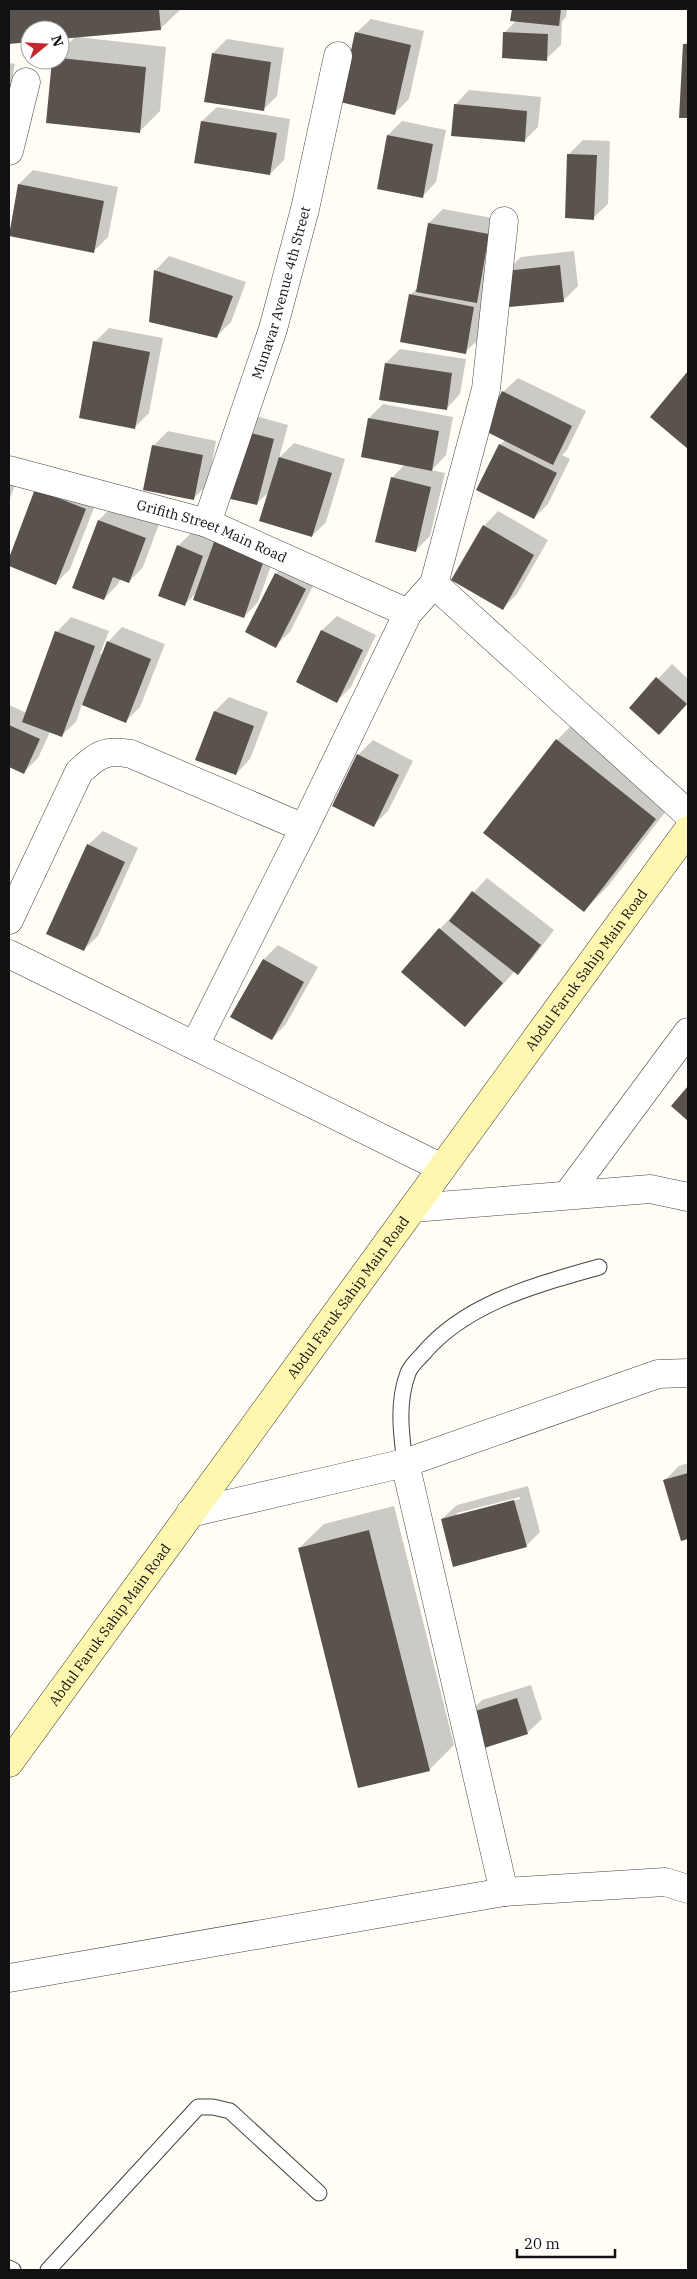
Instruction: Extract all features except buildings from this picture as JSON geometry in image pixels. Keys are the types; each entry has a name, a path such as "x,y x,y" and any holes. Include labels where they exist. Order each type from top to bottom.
{"street":[{"name":"Munavar Avenue 4th Street","path":"208,523 273,328 305,209 338,56"},
{"path":"9,151 26,82"},
{"path":"195,1045 304,828 408,613 434,584 486,389 504,221"},
{"name":"Grifith Street Main Road","path":"9,470 208,523 408,613"},
{"path":"434,584 688,814"},
{"path":"9,920 79,772 97,756 115,751 130,754 304,828"},
{"name":"Abdul Faruk Sahip Main Road","path":"9,1763 688,830"},
{"path":"9,954 442,1168"},
{"path":"568,1194 688,1032"},
{"path":"413,1208 568,1194 650,1189 688,1197"},
{"path":"190,1514 405,1463 658,1374 688,1353"},
{"path":"658,1374 688,1373"},
{"path":"405,1463 504,1892"},
{"path":"9,1978 504,1892 665,1882 688,1889"}],"lane":[{"path":"405,1463 399,1414 408,1372 437,1337 482,1307 552,1280 599,1267"},
{"path":"48,2270 198,2107 213,2107 230,2111 319,2193"},
{"path":"9,2268 13,2270"}]}
